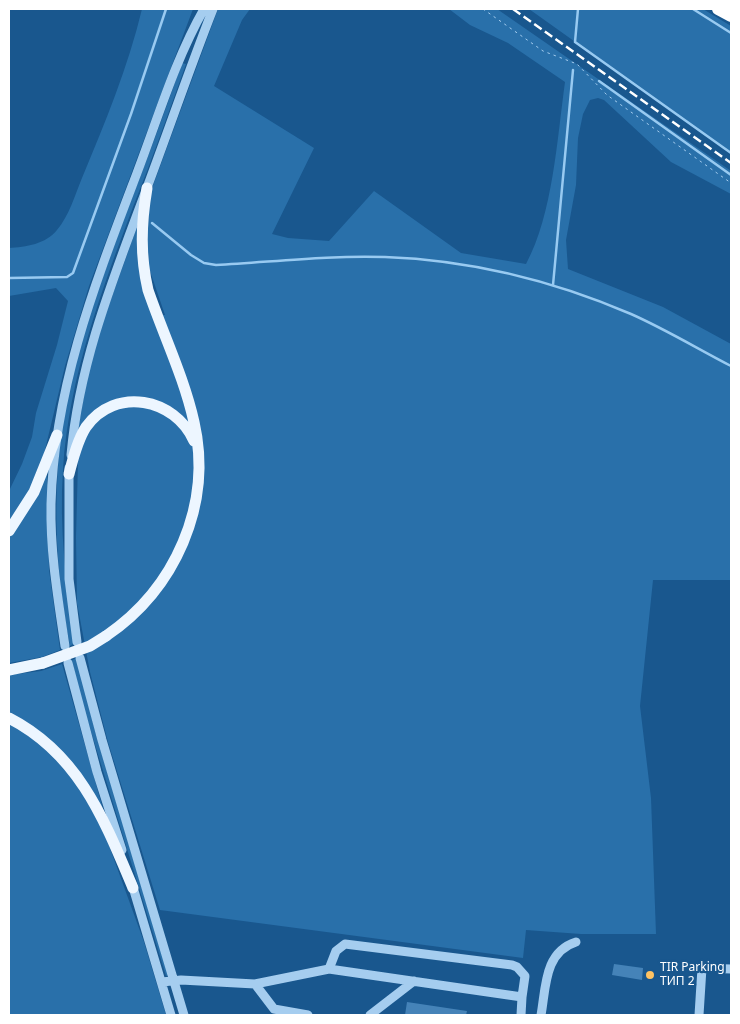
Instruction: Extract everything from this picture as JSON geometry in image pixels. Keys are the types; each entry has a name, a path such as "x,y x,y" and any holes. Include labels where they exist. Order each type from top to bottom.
{"highway":[{"path":"718,9 731,15"},
{"path":"724,9 731,15"}],"main road":[{"path":"9,670 44,663 90,646 106,636 142,606 173,566 192,515 198,473 197,441 188,400 155,312 143,269 141,222 147,188"},
{"path":"69,474 81,436 91,422 103,411 128,402 155,405 172,414 191,434 198,455"},
{"path":"9,531 34,492 57,435"},
{"path":"9,718 37,735 53,750 87,790 105,822 133,888"}],"street":[{"path":"65,646 52,548 51,504 57,435 69,371 93,288 184,50 204,9"},
{"path":"77,642 69,579 69,474 75,415 89,352 115,271 213,9"},
{"path":"80,658 116,787 184,1015"},
{"path":"68,663 97,772 171,1015"},
{"path":"541,1015 550,963 566,945 576,942"},
{"path":"329,969 336,951 345,944 512,965 517,967 524,976 521,1015"},
{"path":"700,1015 702,968 731,969"},
{"path":"162,982 174,980 255,984 329,969 522,996"},
{"path":"370,1015 414,981"},
{"path":"255,984 274,1009 308,1015"}],"path":[{"path":"483,9 544,51 577,64 606,95 731,183"}],"shaded area":[{"path":"142,9 193,9 89,286 65,366 44,454 35,481 9,524 9,491 32,437 36,413 57,345 68,301 56,288 9,296 9,248 29,246 47,239 57,230 65,218 115,95"},
{"path":"218,9 250,9 242,20 214,86 314,148 272,234 288,238 329,241 374,191 461,253 526,264 542,222 553,176 565,82 508,43 470,25 449,9 497,9 731,171 731,194 671,162 604,100 598,98 590,100 583,114 578,138 576,185 566,240 568,269 663,307 731,344 731,580 653,580 640,706 651,798 656,934 581,934 526,930 523,958 160,910 108,742 90,672 77,603 76,537 79,424 92,352 137,227 137,243 154,315 165,315 149,268 147,236 151,191"},
{"path":"529,9 703,9 731,26 731,153"},
{"path":"182,63 186,64 98,303 79,368 72,401 66,435 62,491 64,556 75,643 70,646 61,585 56,523 58,461 67,400 78,353 92,307"},
{"path":"47,473 49,570 60,650 42,657 9,663 9,536"},
{"path":"77,658 95,731 168,975 166,976 81,699 72,660"},
{"path":"62,664 103,809 94,795 9,714 9,675 41,671"},
{"path":"9,722 31,735 69,771 103,829 144,942 166,1015 9,1015"}],"building":[{"path":"614,964 643,968 642,980 612,975"},
{"path":"407,1002 467,1011 466,1015 405,1015"}],"waterway":[{"path":"9,278 67,277 73,273 131,114 166,9"},
{"path":"578,9 575,42 731,153"},
{"path":"693,9 731,33"},
{"path":"553,285 573,70"},
{"path":"599,81 731,175"},
{"path":"152,223 191,255 204,263 216,265 322,258 385,257 448,263 511,274 572,292 631,314 731,366"}],"railway":[{"path":"513,9 731,163"}],"place":[{"name":"TIR Parking ТИП 2","path":"650,975"}]}
